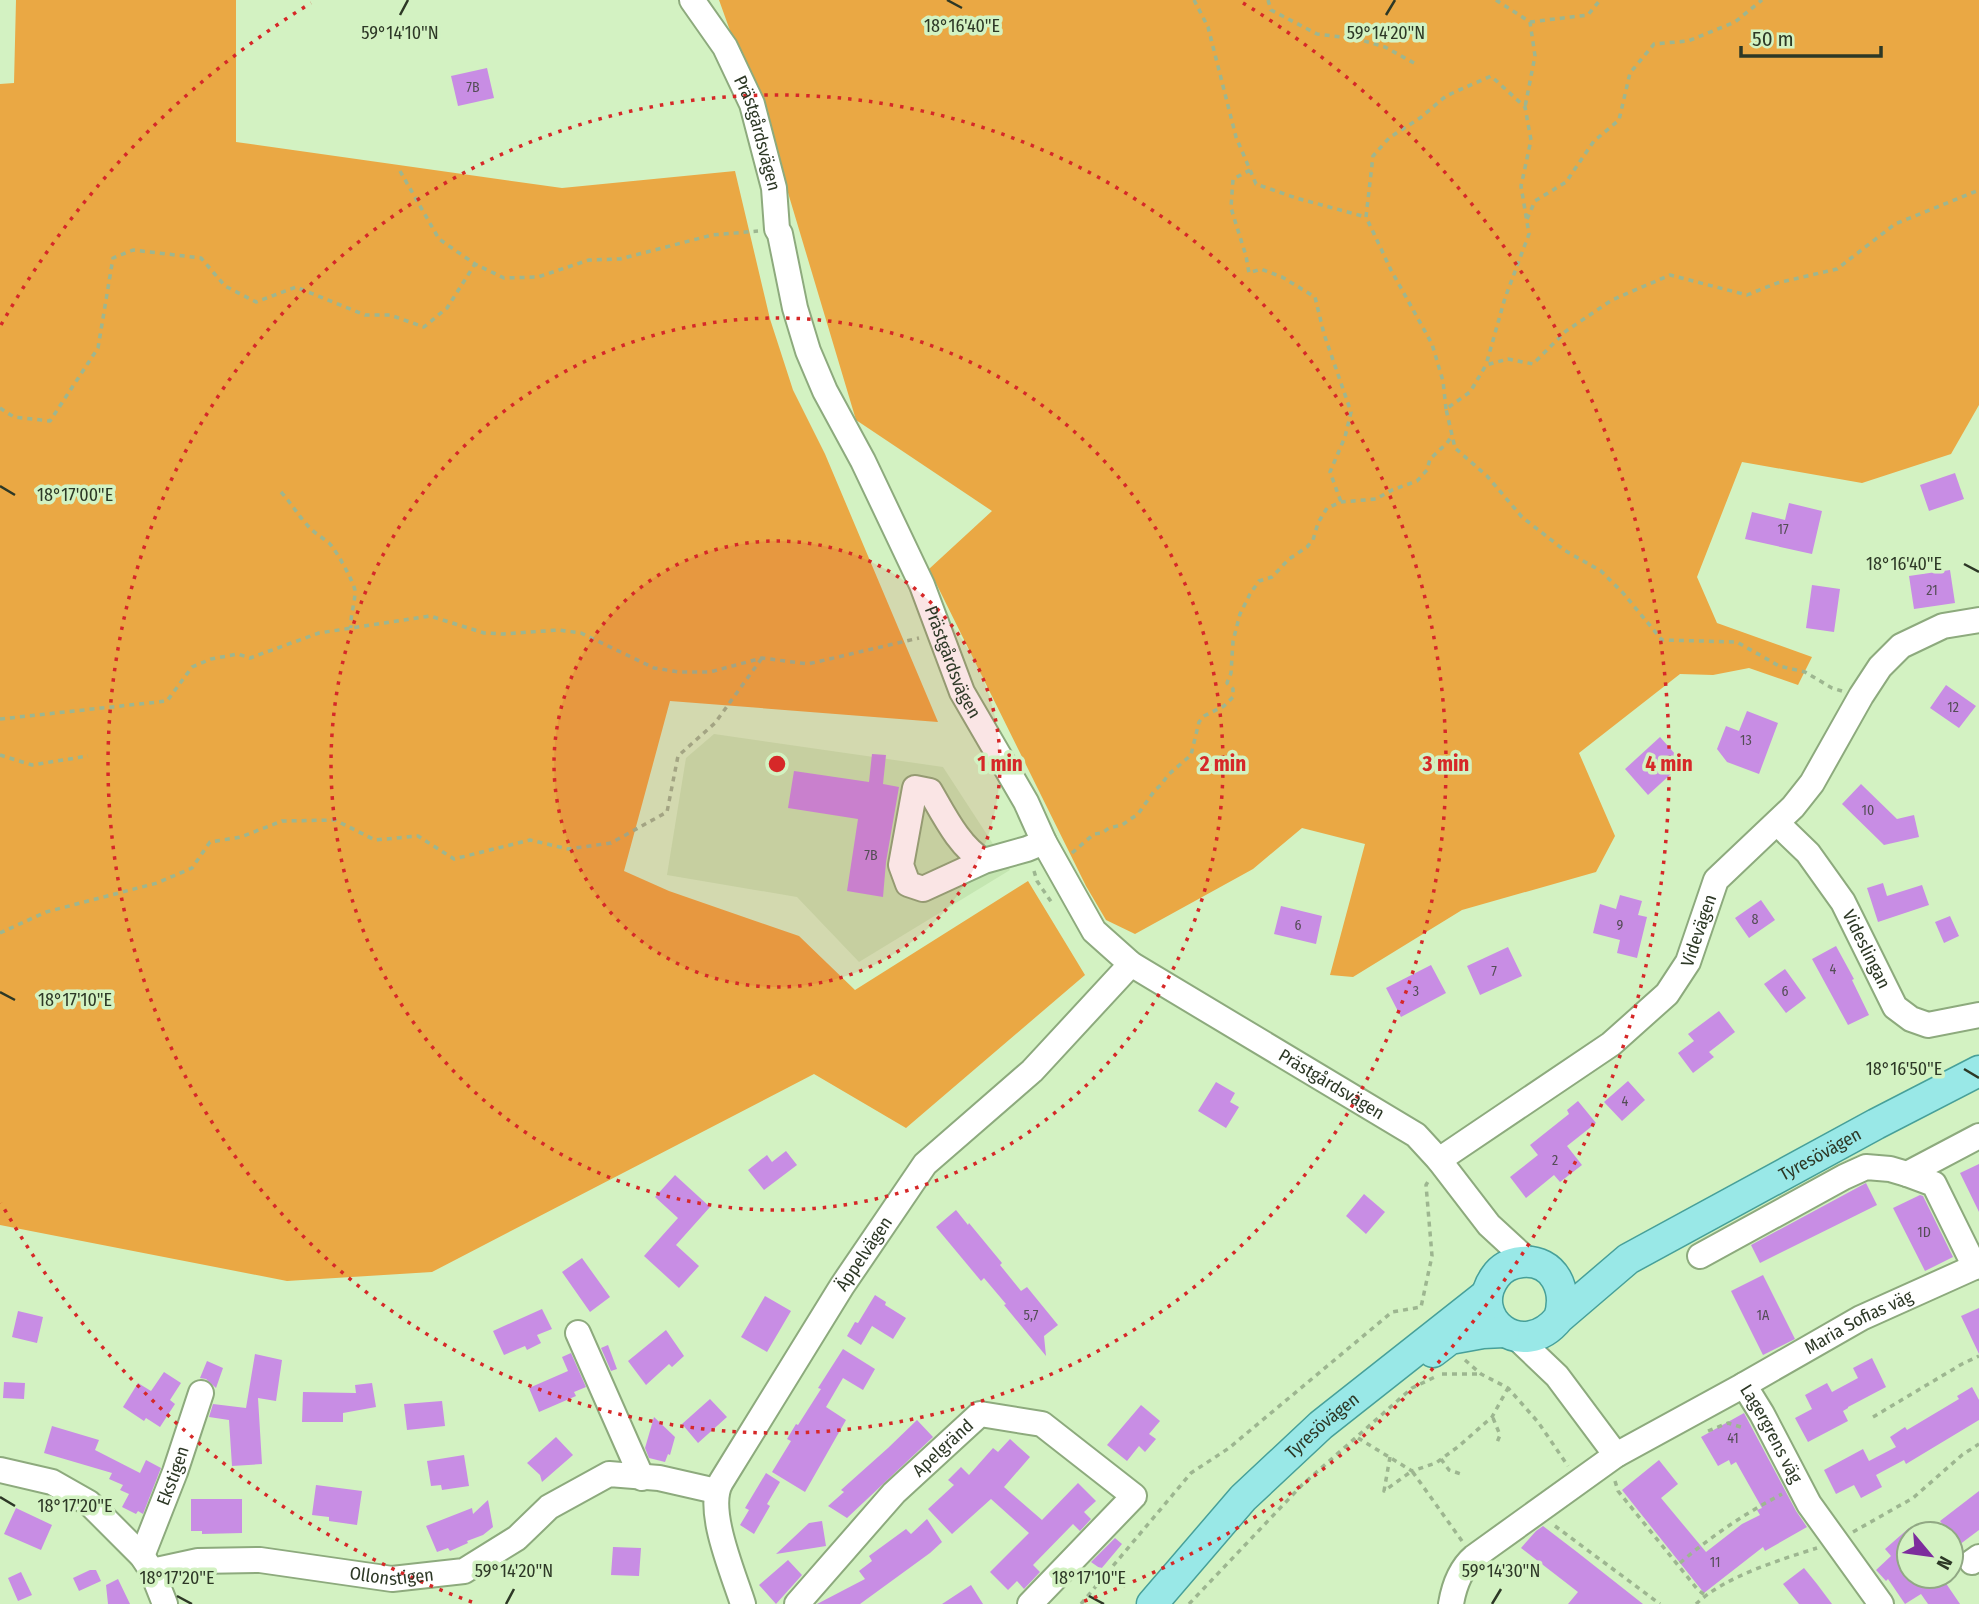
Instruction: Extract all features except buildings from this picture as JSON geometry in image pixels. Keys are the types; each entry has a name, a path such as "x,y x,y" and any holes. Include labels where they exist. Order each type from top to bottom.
{"main road":[{"name":"Tyresövägen","path":"1174,1577 1331,1433 1450,1339 1483,1333 1530,1338 1541,1334 1628,1259 1979,1071"},
{"name":"Tyresövägen","path":"1152,1604 1243,1498 1321,1425 1493,1283 1507,1266 1518,1262 1572,1272 1628,1259"},
{"path":"1541,1267 1559,1281 1563,1294 1563,1307 1555,1323"},
{"path":"1493,1283 1489,1311 1494,1322 1510,1334"}],"street":[{"name":"Prästgårdsvägen","path":"692,0 725,47 752,104 774,188 777,229 798,319 825,391 863,461 922,585 962,692 1026,802 1050,853 1094,931 1131,964 1416,1135 1440,1160 1489,1225 1541,1267"},
{"name":"Videvägen","path":"1440,1160 1611,1044 1667,994 1688,962 1716,880 1793,807 1812,783 1880,667 1900,646 1943,626 1979,620"},
{"name":"Videslingan","path":"1777,823 1808,853 1843,902 1895,1007 1911,1020 1928,1025 1979,1016"},
{"path":"984,862 1027,849 1050,853"},
{"name":"Äppelvägen","path":"716,1490 842,1286 925,1164 1032,1071 1131,964"},
{"path":"1907,1174 1979,1136"},
{"path":"1700,1256 1866,1167 1890,1169 1934,1184 1977,1266"},
{"name":"Prästgårdsvägen","path":"1489,1225 1497,1255 1493,1283"},
{"name":"Maria Sofias väg","path":"1744,1385 1861,1318 1977,1266"},
{"path":"1555,1323 1553,1363 1557,1376 1615,1467"},
{"path":"578,1333 642,1478"},
{"path":"1510,1334 1557,1376"},
{"name":"Lagergrens väg","path":"1451,1604 1464,1566 1474,1557 1579,1483 1615,1467 1744,1385 1809,1504 1881,1604"},
{"name":"Ekstigen","path":"147,1563 201,1393"},
{"name":"Apelgränd","path":"797,1604 894,1493 980,1413 1042,1423 1134,1496 1030,1604"},
{"path":"0,1470 51,1482 89,1503 147,1563 165,1604"},
{"name":"Ollonstigen","path":"147,1563 260,1560 392,1579 464,1571 517,1538 549,1507 610,1474 659,1478 716,1490"},
{"path":"716,1490 716,1521 743,1604"}],"path":[{"path":"1194,0 1208,27 1236,137 1256,184 1366,217"},
{"path":"1268,0 1271,10 1317,34 1358,39 1385,47 1414,63"},
{"path":"1496,0 1530,22 1588,15 1600,0"},
{"path":"1527,220 1535,201 1566,182 1594,141 1619,120 1630,73 1654,44 1688,41 1735,22 1762,0"},
{"path":"1446,409 1470,393 1486,365 1505,298 1529,234 1521,186 1531,140 1525,107 1535,56 1530,22"},
{"path":"1525,107 1491,76 1446,96 1420,118 1389,138 1373,156 1366,217 1391,270 1432,344 1443,381 1455,448 1487,476 1522,517 1564,550 1601,571 1662,640 1737,642 1779,666 1805,672 1832,688 1861,696"},
{"path":"1250,170 1233,179 1231,208 1249,273 1261,269 1282,277 1315,297 1324,334 1351,412 1345,437 1329,472 1341,502"},
{"path":"400,171 439,239 475,264 503,278 538,277 589,260 620,259 712,235 777,229"},
{"path":"1486,365 1508,359 1533,364 1566,331 1612,300 1670,275 1747,295 1777,283 1837,269 1895,224 1979,191"},
{"path":"0,408 14,417 50,421 97,348 113,258 133,250 201,258 225,286 256,302 296,287 365,315 390,315 424,327 447,308 475,264"},
{"path":"1050,853 1073,852 1088,837 1122,825 1138,814 1168,775 1191,755 1199,722 1233,697 1233,689 1227,683 1231,673 1233,641 1240,614 1250,594 1259,581 1272,577 1289,559 1314,540 1318,523 1327,508 1341,502 1376,499 1417,481 1427,470 1430,459 1452,435"},
{"path":"281,492 309,527 331,544 352,579 355,590 351,628"},
{"path":"0,719 167,701 192,667 211,659 238,654 250,658 319,633 430,616 484,633 558,630 581,633 654,668 679,672 710,672 762,658 808,664 919,638"},
{"path":"0,933 46,912 157,883 192,868 210,842 241,837 282,821 335,820 375,840 418,836 454,859 530,840 568,849 611,843 667,812 678,755 715,723 762,658"},
{"path":"0,755 32,765 88,755"},
{"path":"1081,1604 1191,1473 1229,1448 1392,1312 1421,1307 1432,1255 1426,1185 1440,1160"},
{"path":"1873,1418 1979,1356"},
{"path":"1464,1359 1481,1374 1508,1388 1538,1422 1579,1483"},
{"path":"1440,1374 1442,1364"},
{"path":"1189,1604 1302,1485 1412,1388 1440,1374 1481,1374"},
{"path":"1390,1457 1384,1491 1412,1471 1436,1463 1459,1446 1492,1417 1508,1388"},
{"path":"1492,1417 1500,1435 1496,1446"},
{"path":"1699,1436 1728,1423 1746,1429"},
{"path":"1357,1437 1412,1471 1474,1557"},
{"path":"1441,1459 1449,1470 1464,1475"},
{"path":"1615,1467 1618,1491 1698,1590 1705,1595"},
{"path":"1679,1563 1700,1545 1756,1507 1799,1485"},
{"path":"1554,1525 1660,1604"}],"shaded area":[{"path":"16,0 236,0 236,142 562,188 735,171 770,319 793,390 825,454 938,722 670,701 624,871 669,891 799,936 855,990 1028,881 1085,975 906,1128 814,1074 432,1272 287,1281 0,1225 0,84 14,83"},
{"path":"719,0 1979,0 1979,405 1951,454 1862,483 1742,462 1697,577 1717,623 1812,657 1798,685 1749,668 1713,675 1680,674 1579,753 1615,836 1596,872 1462,910 1353,977 1330,975 1365,844 1302,828 1253,869 1135,934 1106,920 1086,886 929,569 992,511 856,420 786,186"},
{"path":"714,734 943,767 1010,870 859,962 797,897 667,875 686,758"}]}
